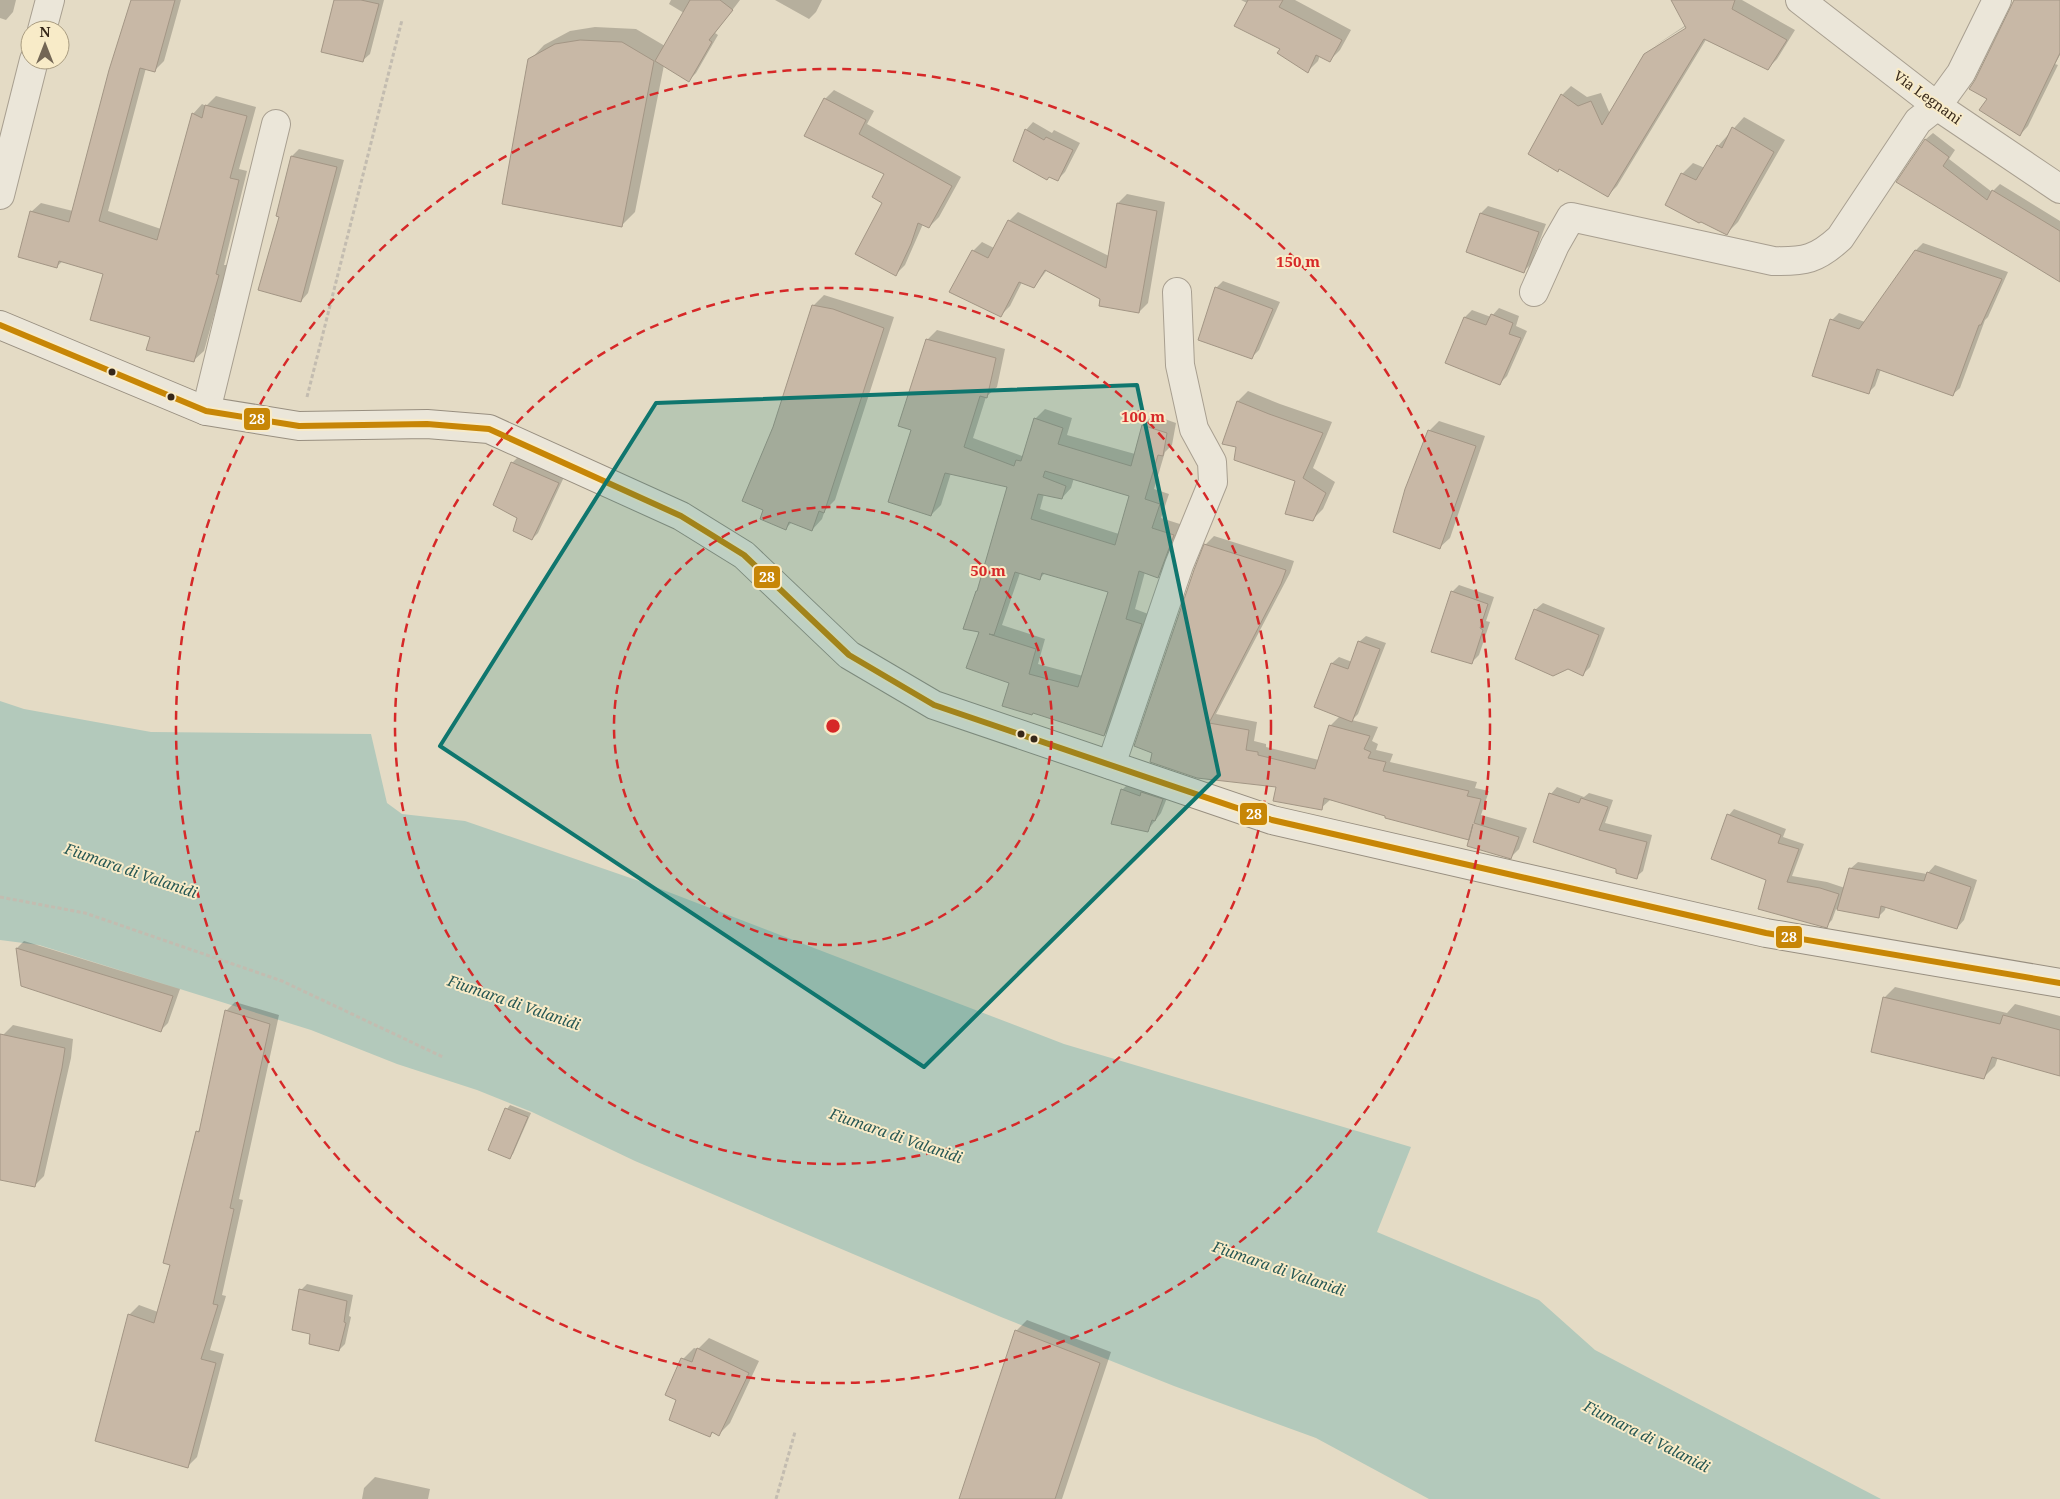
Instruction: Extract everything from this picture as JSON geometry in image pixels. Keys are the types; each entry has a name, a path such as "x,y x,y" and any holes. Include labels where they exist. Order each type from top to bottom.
{"street":[{"path":"45,20 50,0"},
{"name":"Via Legnani","path":"1800,0 1937,106 2060,189"},
{"path":"1534,292 1555,245 1571,217 1773,261 1798,262 1824,252 1840,238 1918,121 1937,106 1961,73 1997,0"},
{"path":"0,195 31,70"},
{"path":"206,411 276,124"},
{"path":"1111,765 1179,564 1200,509 1213,482 1212,462 1194,429 1180,365 1177,292"},
{"path":"0,325 206,411 299,426 427,424 488,429 682,516 744,555 849,655 934,705 1272,820 1766,933 2060,983"}],"path":[{"path":"299,426 402,20"},
{"path":"0,897 84,913 282,981 443,1056"},
{"path":"776,1499 795,1432"}],"highlighted area":[{"path":"1137,385 1219,775 924,1067 440,746 656,403"}],"water":[{"name":"Fiumara di Valanidi","path":"0,701 24,709 151,732 371,734 387,803 402,814 465,821 645,883 1064,1044 1411,1147 1377,1232 1539,1300 1595,1350 1881,1499 1429,1499 1316,1438 1174,1386 1001,1317 635,1161 532,1112 477,1090 397,1064 311,1030 39,945 0,940"}],"building":[{"path":"131,0 175,0 155,72 140,68 99,221 157,240 192,113 202,118 205,105 247,116 230,178 239,180 216,274 219,275 194,362 146,350 150,337 90,320 103,274 59,261 57,268 18,257 30,211 69,222 109,70"},
{"path":"334,0 361,0 379,4 363,62 321,52"},
{"path":"690,0 720,0 733,10 709,40 712,42 689,82 655,61"},
{"path":"1248,0 1283,0 1279,7 1342,40 1330,62 1316,55 1308,73 1277,53 1280,49 1234,26"},
{"path":"1671,0 1735,0 1732,9 1787,40 1768,70 1704,39 1608,197 1559,169 1558,172 1528,154 1561,94 1578,106 1591,101 1602,125 1644,54 1686,28"},
{"path":"2014,0 2060,0 2060,53 2020,136 1979,110 1987,99 1969,89"},
{"path":"580,40 622,42 654,61 622,227 502,204 528,59 555,44"},
{"path":"824,98 866,120 859,134 952,186 929,228 918,223 911,244 896,276 855,254 882,203 872,197 884,174 804,136"},
{"path":"1732,127 1774,152 1727,235 1665,205 1681,173 1696,180 1717,145 1722,148"},
{"path":"1025,129 1044,140 1046,137 1073,150 1058,181 1049,177 1047,180 1013,161"},
{"path":"1925,139 1949,157 1943,166 1987,200 1992,190 2060,231 2060,282 1896,182"},
{"path":"291,156 337,167 301,302 258,290 279,217 276,216"},
{"path":"1117,203 1157,211 1139,313 1099,306 1100,299 1045,270 1034,288 1019,282 1001,317 949,292 972,250 988,258 1008,220 1106,268"},
{"path":"1480,213 1539,232 1524,273 1466,252"},
{"path":"1915,250 2002,279 1981,325 1979,325 1953,396 1877,369 1869,394 1812,376 1830,319 1859,329"},
{"path":"1215,287 1273,309 1252,359 1198,340"},
{"path":"812,305 833,309 884,328 824,513 819,511 812,531 789,522 786,530 760,519 763,510 742,501 773,427"},
{"path":"1491,314 1513,323 1509,334 1521,338 1500,385 1445,363 1464,317 1486,325"},
{"path":"926,339 996,358 987,398 980,396 964,447 1014,466 1016,460 1021,461 1034,418 1063,428 1058,444 1131,466 1142,425 1167,433 1163,456 1158,455 1145,499 1160,504 1152,528 1174,535 1158,578 1139,571 1126,619 1142,624 1104,736 1033,713 1032,715 1002,706 1009,683 966,668 979,632 963,629 977,591 1007,487 945,473 931,516 888,502 911,430 898,426","holes":["1045,471 1129,496 1115,545 1031,519 1038,494 1062,499 1066,486 1043,477","1015,572 1040,580 1042,573 1108,592 1078,687 1029,674 1036,649 989,634 994,635"]},
{"path":"1237,401 1323,433 1303,478 1326,493 1313,521 1285,514 1295,481 1234,460 1236,447 1222,444"},
{"path":"1428,430 1476,446 1440,549 1393,532 1405,489"},
{"path":"511,462 559,483 532,540 513,531 517,518 493,505"},
{"path":"1204,544 1286,570 1281,584 1209,723 1249,730 1246,750 1258,752 1258,755 1315,769 1329,725 1370,736 1364,749 1371,752 1368,758 1386,762 1383,771 1469,791 1467,796 1481,799 1474,823 1519,837 1511,859 1467,846 1469,840 1385,818 1385,816 1324,798 1322,810 1273,801 1276,787 1197,778 1150,762 1152,753 1134,746"},
{"path":"1451,591 1488,604 1480,628 1483,630 1472,664 1431,652"},
{"path":"1534,609 1599,635 1583,676 1568,669 1553,676 1515,659"},
{"path":"1358,641 1380,649 1352,722 1314,707 1331,663 1348,669"},
{"path":"1121,789 1140,796 1141,792 1163,799 1155,821 1152,820 1148,832 1111,824"},
{"path":"1549,793 1579,803 1581,798 1608,807 1599,830 1647,842 1637,879 1616,873 1616,869 1533,842"},
{"path":"1727,814 1781,835 1778,843 1799,849 1787,882 1820,888 1839,894 1827,928 1758,909 1766,880 1711,859"},
{"path":"1849,868 1924,881 1927,872 1971,887 1957,929 1881,906 1879,918 1837,910"},
{"path":"16,948 173,996 161,1032 21,986"},
{"path":"1883,997 2000,1024 2003,1015 2060,1030 2060,1076 1992,1057 1984,1079 1871,1052"},
{"path":"225,1010 270,1024 230,1208 234,1209 213,1304 218,1305 201,1359 216,1363 188,1468 95,1441 128,1314 154,1323 170,1265 163,1263 196,1131 199,1132"},
{"path":"0,1034 65,1048 35,1187 0,1180"},
{"path":"505,1108 528,1117 510,1159 488,1150"},
{"path":"299,1289 347,1301 344,1322 346,1323 339,1351 309,1344 310,1334 292,1330"},
{"path":"1015,1330 1100,1363 1055,1499 959,1499"},
{"path":"697,1348 749,1373 719,1436 712,1432 710,1437 669,1420 676,1400 665,1395 681,1358 692,1362"}],"transit line":[{"name":"28","path":"0,325 206,411 299,426 427,424 489,429 681,516 744,555 849,655 934,705 1272,820 1766,933 2060,983"}]}
